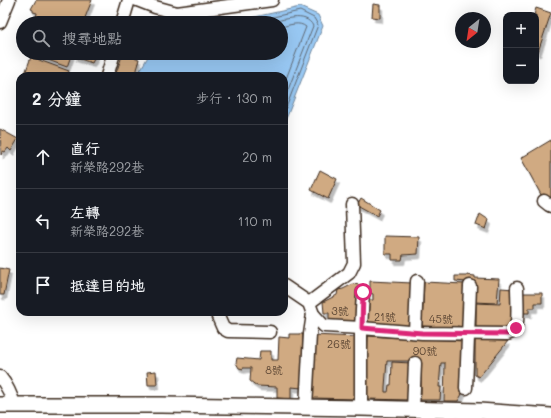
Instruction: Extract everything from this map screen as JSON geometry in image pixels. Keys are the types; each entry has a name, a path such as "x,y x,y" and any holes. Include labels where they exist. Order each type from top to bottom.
{"main road":[{"path":"7,405 161,405 361,408 413,410 447,414 551,416"}],"street":[{"path":"0,22 8,0"},
{"path":"124,16 129,0"},
{"path":"137,0 155,7 177,12 272,0"},
{"path":"108,72 112,60"},
{"path":"306,407 311,308 349,273 354,263 352,204"},
{"path":"415,332 417,281"},
{"path":"466,388 470,286"},
{"path":"288,289 311,308 324,326 415,332 507,334 513,332 516,328 517,288"},
{"path":"361,408 363,292"},
{"path":"218,316 223,328 228,331 270,332"},
{"path":"413,410 416,363"},
{"path":"0,377 13,401 7,405"}],"water":[{"path":"300,7 318,15 323,26 288,114 288,72 139,72 146,60 288,60 288,16 259,16"}],"building":[{"path":"36,0 92,0 86,16 36,16 37,13 33,12 31,9"},
{"path":"373,4 380,5 380,18 372,17"},
{"path":"536,8 551,13 539,49 539,12 535,12"},
{"path":"30,60 39,60 69,71 69,72 25,72"},
{"path":"48,60 70,60 67,67"},
{"path":"83,60 94,60 92,63"},
{"path":"121,60 139,60 136,72 116,72"},
{"path":"0,129 16,138 16,142 11,151 8,148 5,152 3,151 1,155"},
{"path":"551,140 551,199 545,202 521,158"},
{"path":"320,170 337,179 328,199 311,190"},
{"path":"361,198 380,210 377,216 357,205"},
{"path":"480,214 489,220 486,229 476,225"},
{"path":"385,236 419,237 418,254 403,255 402,260 392,260 392,254 385,254"},
{"path":"0,268 9,270 4,295 0,295"},
{"path":"455,276 475,276 475,278 499,279 497,303 474,302 468,284 466,282 455,281"},
{"path":"370,281 412,283 411,326 368,324 369,300 373,300 373,294 370,293"},
{"path":"424,282 464,284 465,327 422,326"},
{"path":"353,284 360,285 358,324 334,322 329,320 329,313 324,313 323,302 337,295 338,290"},
{"path":"501,288 514,289 514,306 511,306 511,328 476,328 476,303 500,304"},
{"path":"521,293 542,293 542,303 535,303 535,308 529,308 529,313 522,313"},
{"path":"289,334 303,334 302,388 291,387 291,399 277,398 277,387 257,386 250,381 251,368 239,368 236,363 237,358 259,360 260,351 271,351 271,360 278,360 279,337 289,338"},
{"path":"313,335 357,337 357,382 355,382 355,399 313,398"},
{"path":"368,336 464,341 463,391 458,401 444,401 445,363 441,363 439,387 441,387 440,400 418,400 419,393 421,394 421,361 387,361 385,392 388,392 389,385 391,385 392,362 411,363 410,400 365,399 367,370 365,369"},
{"path":"475,340 508,341 479,377 475,375"},
{"path":"156,371 157,385 148,385 147,372"}],"route":[{"path":"363,292 362,328 422,333 507,334 513,332 516,328"}]}
